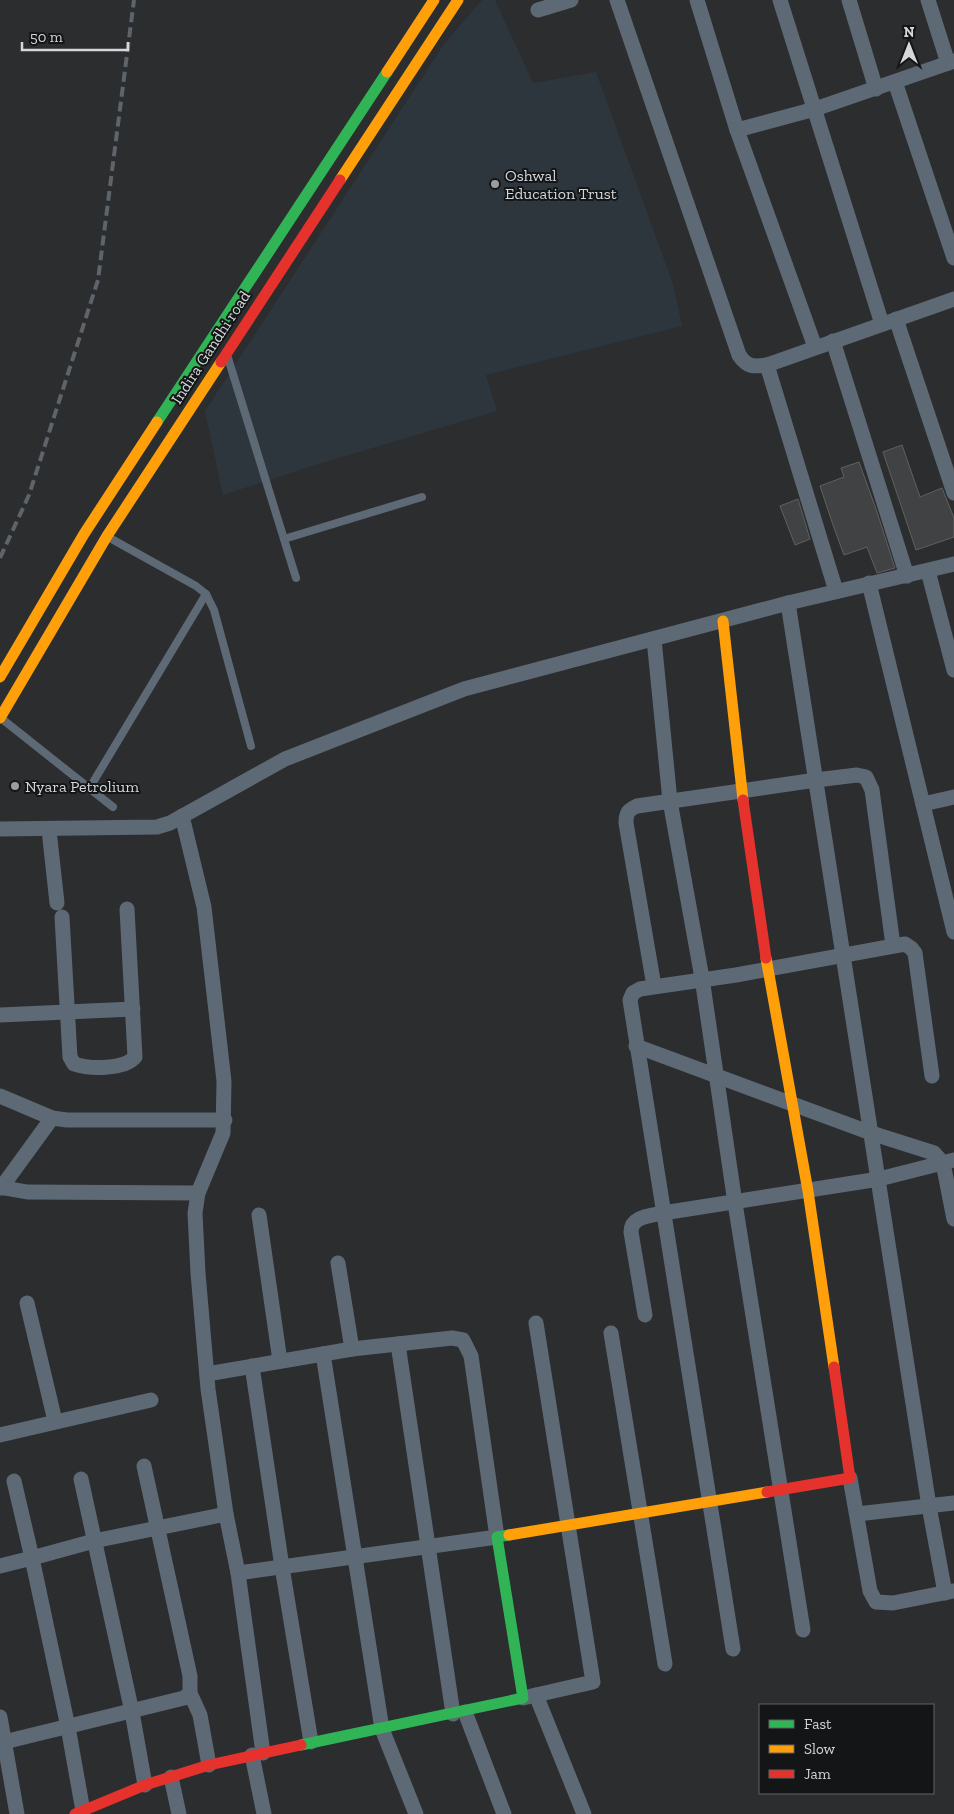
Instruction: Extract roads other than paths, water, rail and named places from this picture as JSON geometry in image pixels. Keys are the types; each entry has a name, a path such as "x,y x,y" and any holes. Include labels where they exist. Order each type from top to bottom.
{"street":[{"name":"Indira Gandhi road","path":"0,677 84,534 434,0"},
{"name":"Indira Gandhi road","path":"0,718 107,536 226,351 458,0"},
{"path":"538,10 571,0"},
{"path":"617,0 738,355 745,363 753,367 767,366 815,347 954,299"},
{"path":"697,0 738,130 815,347"},
{"path":"780,0 815,109 889,322 954,493"},
{"path":"850,0 876,89"},
{"path":"738,130 815,109 951,62 928,0"},
{"path":"895,82 954,258"},
{"path":"833,342 907,576"},
{"path":"767,366 836,591"},
{"path":"0,829 49,830 157,827 182,816 285,759 464,689 788,603 954,564"},
{"path":"928,571 954,670"},
{"path":"869,583 954,932"},
{"path":"723,621 742,790 768,969 808,1191 850,1478 870,1591 876,1602 893,1603 949,1592 929,1506 788,603"},
{"path":"654,639 670,801 702,978 735,1203 782,1488 802,1630"},
{"path":"654,986 626,815 630,809 637,806 816,780 857,775 866,777 870,783 893,945"},
{"path":"923,804 954,797"},
{"path":"182,816 204,907 224,1081 225,1120 220,1143 198,1193 195,1213 197,1259 207,1374 226,1514 238,1574 264,1814"},
{"path":"49,830 60,910 70,1057 74,1064 82,1066 121,1065 130,1063 135,1057 127,909"},
{"path":"733,1649 662,1213 630,1000 633,994 640,989 654,986 768,969 905,944 915,954 932,1076"},
{"path":"0,1015 133,1009"},
{"path":"636,1046 871,1133 934,1153 948,1162"},
{"path":"0,1096 52,1118 225,1120"},
{"path":"52,1118 0,1188 26,1192 198,1193"},
{"path":"645,1315 631,1225 636,1220 662,1213 879,1179 948,1162"},
{"path":"948,1162 954,1219"},
{"path":"259,1215 280,1361"},
{"path":"338,1263 352,1349"},
{"path":"27,1302 55,1421"},
{"path":"14,1481 68,1727 89,1811 144,1785 209,1765 311,1742 459,1713 593,1682 536,1323"},
{"path":"611,1333 665,1664"},
{"path":"207,1374 352,1349 452,1338 463,1340 468,1347 497,1537 530,1696 584,1814"},
{"path":"398,1344 428,1546 459,1713 504,1814"},
{"path":"323,1354 382,1729 416,1814"},
{"path":"252,1366 282,1567 311,1742"},
{"path":"0,1435 151,1400"},
{"path":"144,1466 190,1676 190,1693 200,1715 209,1765"},
{"path":"238,1574 497,1537 850,1478"},
{"path":"81,1479 132,1712 144,1785"},
{"path":"857,1514 954,1502"},
{"path":"0,1566 94,1541 226,1514"},
{"path":"3,1742 132,1712 184,1698 190,1693"},
{"path":"0,1717 17,1814"},
{"path":"171,1777 179,1814"}],"lane":[{"path":"226,351 296,578"},
{"path":"284,539 422,497"},
{"path":"107,536 196,586 206,594 214,610 251,746"},
{"path":"90,788 206,594"},
{"path":"0,718 113,807"}],"railway":[{"path":"0,558 29,495 98,280 134,0"}],"place":[{"name":"Oshwal Education Trust","path":"495,184"},
{"name":"Nyara Petrolium","path":"15,786"}]}
